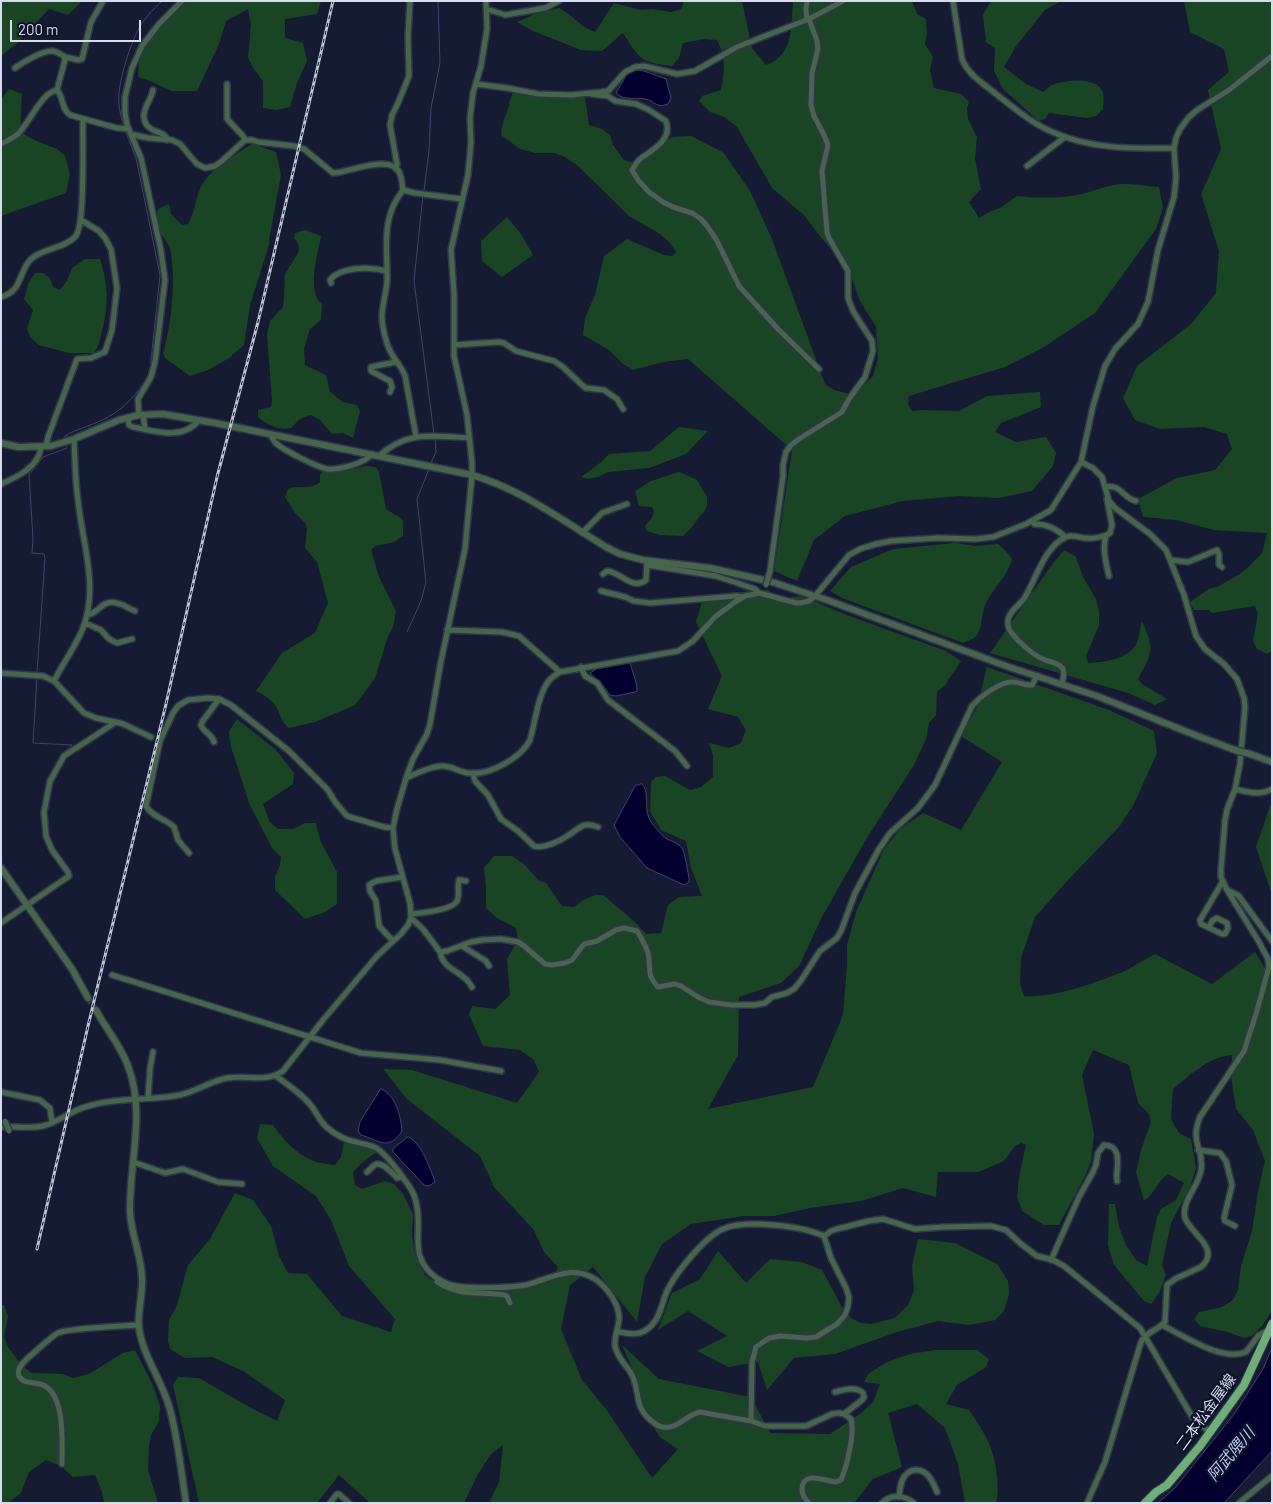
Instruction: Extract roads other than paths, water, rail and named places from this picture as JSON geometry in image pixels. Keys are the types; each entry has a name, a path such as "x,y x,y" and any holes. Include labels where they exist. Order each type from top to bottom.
{"main road":[{"name":"二本松金屋線","path":"1145,1503 1156,1492 1167,1485 1210,1432 1244,1385 1270,1327"}],"street":[{"path":"15,68 29,59 50,51 65,57 82,59 91,22 103,1"},
{"path":"145,429 138,399 151,377 155,362 165,280 161,251 140,158 124,113 125,97 136,59 147,37 182,1"},
{"path":"396,169 397,164 390,126 392,115 409,76 408,36 410,1"},
{"path":"3,1124 34,1127 52,1123 84,1107 116,1100 181,1094 211,1082 231,1078 267,1078 276,1076 283,1071 377,956 408,925 411,916 410,903 395,849 393,828 396,810 406,778 430,724 447,630 464,556 472,475 467,415 454,356 454,294 451,250 468,175 473,93 487,29 486,1"},
{"path":"487,9 505,16 545,8 559,1"},
{"path":"761,594 770,571 786,452 799,439 842,412 865,377 873,352 872,341 853,311 848,298 848,272 828,238 822,171 828,146 811,105 812,73 818,50 817,41 808,20 807,1"},
{"path":"591,94 608,91 624,72 635,67 644,66 677,74 695,71 736,47 808,20 843,1"},
{"path":"954,1 962,59 968,70 1020,112 1041,126 1075,140 1116,148 1174,148"},
{"path":"406,778 433,767 443,766 472,773 481,772 507,763 520,754 527,746 542,694 547,683 560,672 678,651 693,641 715,617 743,598 761,594 800,603 809,601 850,555 865,547 891,541 993,537 1033,521 1052,510 1081,462 1095,398 1105,366 1115,349 1138,324 1148,302 1158,250 1174,197 1176,178 1174,148 1180,129 1189,117 1229,90 1272,56"},
{"path":"57,90 65,57"},
{"path":"227,84 227,119 245,140"},
{"path":"476,84 538,94 591,94 608,96 615,101 636,104 666,121 668,130 663,141 637,162 632,170 638,180 649,192 663,202 692,213 708,226 739,286 778,329 819,368"},
{"path":"57,90 61,95 66,112 72,116 117,128 129,129"},
{"path":"1,144 18,134 48,94 57,90"},
{"path":"153,90 144,112 145,121 150,129 167,136 167,140"},
{"path":"1,297 10,294 15,288 24,268 33,257 75,238 79,231 81,220 83,119"},
{"path":"131,135 172,140 180,144 197,164 205,168 222,162 245,140 252,140 301,148 315,157 333,173 380,164 400,172 403,190 391,208 389,219 386,248 386,292 382,317 387,344 405,376 416,436"},
{"path":"1027,166 1065,137"},
{"path":"403,190 462,199"},
{"path":"1,484 13,480 28,468 38,456 48,437 77,359 91,358 105,352 109,344 117,288 111,249 99,231 81,220"},
{"path":"331,283 330,280 334,276 347,271 374,268 387,271"},
{"path":"454,345 499,342 516,351 554,361 563,367 582,386 604,390 617,398 623,409"},
{"path":"390,392 392,387 390,381 371,371 371,367 396,362"},
{"path":"1,443 18,447 62,443 111,422 128,417 163,414 372,454 490,480 512,490 620,554 647,563 725,578 756,589 761,594"},
{"path":"128,417 130,426 175,434 190,429 200,420"},
{"path":"271,434 277,444 327,469 358,464 368,459 372,454"},
{"path":"380,456 388,448 416,436 469,438"},
{"path":"54,681 81,633 89,605 89,582 85,540 78,502 74,439"},
{"path":"1081,462 1098,472 1102,477 1110,501 1115,508 1162,545 1171,560 1189,608 1196,636 1205,649 1233,673 1240,684 1244,698 1245,715 1240,764 1235,789 1227,810 1221,869 1227,890 1235,900 1268,959 1268,971 1244,1051 1197,1124 1195,1135 1202,1163 1200,1179 1186,1204 1185,1214 1188,1223 1204,1243 1208,1251 1207,1258 1205,1264 1201,1267 1175,1279 1167,1285 1165,1322 1146,1336 1138,1350 1105,1462 1087,1503"},
{"path":"1105,487 1117,488 1130,500 1136,501"},
{"path":"1108,496 1107,504 1112,530 1106,536 1104,542 1109,576"},
{"path":"582,533 602,513 627,504"},
{"path":"1033,521 1034,524 1050,526 1065,537"},
{"path":"1062,684 1064,672 1062,667 1038,657 1016,638 1009,629 1008,617 1013,609 1025,598 1043,560 1058,542 1065,537 1106,536"},
{"path":"1171,560 1188,562 1217,550 1219,565 1222,567"},
{"path":"647,563 710,568 772,582 1062,684 1235,750 1272,762"},
{"path":"603,574 607,570 611,571 632,583 641,584 646,580 647,563"},
{"path":"601,591 634,601 650,603 738,596 743,598"},
{"path":"86,615 91,615 108,602 120,604 134,611"},
{"path":"85,623 101,630 109,639 117,643 132,639"},
{"path":"447,630 502,632 519,636 560,672"},
{"path":"581,667 585,676 596,683 608,700 675,751 687,766"},
{"path":"1,673 44,676 54,681 84,713 96,718 116,722 151,737"},
{"path":"440,952 482,940 510,940 523,945 545,964 552,965 572,960 584,944 597,941 616,930 624,928 637,931 640,935 642,942 648,949 651,979 658,987 675,984 709,1002 731,1005 765,1003 772,997 787,993 800,982 820,951 837,938 855,893 879,849 890,833 918,808 934,785 972,706 980,697 993,688 1012,681 1024,686 1032,684 1037,676"},
{"path":"189,853 178,840 174,827 147,809 146,806 160,741 166,726 178,706 188,700 219,699 231,705 289,751 327,790 347,816 393,828"},
{"path":"214,742 201,726 219,699"},
{"path":"1,923 69,876 48,844 46,836 44,812 50,781 64,756 116,722"},
{"path":"472,773 475,781 488,795 501,819 534,846 544,847 569,835 579,826 589,824 598,827"},
{"path":"1235,789 1253,793 1265,793 1272,789"},
{"path":"1,868 72,969 88,998"},
{"path":"392,942 379,926 376,901 369,885 376,881 402,877"},
{"path":"411,916 453,905 457,901 459,880 466,881"},
{"path":"1209,927 1201,924 1200,920 1223,881"},
{"path":"1227,890 1238,895 1272,941"},
{"path":"411,916 424,929 450,969 466,979 472,987"},
{"path":"462,946 487,962 489,966"},
{"path":"112,975 361,1053 440,1060 500,1071"},
{"path":"96,1010 124,1057 129,1068 136,1098 137,1119 131,1219 142,1277 138,1325 147,1355 169,1407 186,1503"},
{"path":"148,1098 153,1052"},
{"path":"276,1076 307,1101 329,1130 338,1136 374,1147 384,1154 412,1192 417,1204 417,1238 421,1261 423,1266 439,1280 452,1285 480,1287 520,1286 560,1274 577,1273 594,1279 610,1294 618,1311 619,1319 615,1341 616,1352 632,1376 643,1412 655,1423 662,1427 667,1427 700,1412 751,1421 765,1426 806,1426 832,1414 839,1413 851,1419 853,1431 846,1466 841,1480 836,1482 808,1478 804,1481 802,1495 809,1503"},
{"path":"1,1092 40,1100 50,1108 52,1123"},
{"path":"1,1115 3,1124 9,1131"},
{"path":"1051,1260 1079,1197 1093,1172 1098,1152 1104,1145 1113,1147 1117,1154 1118,1182"},
{"path":"1198,1150 1220,1153 1226,1161 1232,1190 1224,1218 1225,1221 1235,1226"},
{"path":"133,1162 165,1173 183,1169 218,1182 242,1184"},
{"path":"367,1172 375,1164 378,1164 386,1168 397,1178 402,1177"},
{"path":"824,1236 831,1231 883,1219 915,1229 991,1226 1006,1230 1033,1253 1059,1262 1135,1323 1146,1336 1194,1420 1210,1432"},
{"path":"617,1331 630,1334 643,1333 653,1324 665,1293 673,1280 691,1256 711,1237 725,1228 743,1225 785,1226 812,1231 824,1236 831,1258 837,1267 849,1297 846,1315 837,1324 816,1337 780,1336 769,1338 756,1347 752,1362 751,1421"},
{"path":"432,1274 432,1278 446,1288 472,1294 505,1295 510,1303"},
{"path":"62,1464 60,1418 56,1399 49,1388 40,1384 26,1382 20,1378 20,1367 59,1332 138,1325"},
{"path":"1162,1325 1218,1352 1231,1353 1246,1352 1259,1335 1270,1327"},
{"path":"835,1392 854,1389 860,1390 863,1393 864,1397 862,1400 844,1414"},
{"path":"899,1497 904,1477 911,1470 916,1469 924,1472 930,1478 937,1492"},
{"path":"1239,1503 1272,1476"},
{"path":"330,1503 337,1494 349,1503"},
{"path":"882,1503 888,1498 899,1497 906,1498 914,1503"}],"water":[{"path":"634,70 644,71 666,79 671,98 668,104 658,105 641,98 626,98 616,93 627,74"},
{"path":"630,662 636,684 637,691 635,692 616,696 610,695 590,673 601,666"},
{"path":"642,784 646,791 648,814 651,821 662,835 683,850 689,878 689,882 684,885 647,868 620,837 614,825 635,786"},
{"path":"381,1089 394,1101 399,1113 402,1131 388,1143 361,1135 358,1131 360,1122"},
{"path":"408,1137 421,1149 428,1163 435,1182 429,1186 424,1185 393,1152 393,1149"},
{"name":"阿武隈川","path":"1272,1348 1272,1451 1224,1503 1158,1503 1175,1488 1235,1413 1263,1369"}],"waterway":[{"path":"124,127 119,96 124,67 139,28 148,15 162,1"},
{"path":"424,191 429,151 431,108 440,63 438,1"},
{"path":"65,439 65,436 70,433 103,420 130,401 148,376 150,370 160,275 136,158 125,130"},
{"path":"423,195 414,281 434,434"},
{"path":"431,463 436,452 435,438"},
{"path":"37,673 45,558 44,554 32,553 33,539 29,475 43,457 67,448 66,443"},
{"path":"407,632 421,601 426,582 417,499 429,469"},
{"path":"37,677 33,743 72,745 63,753 48,779"},
{"path":"44,839 41,815 45,793"}],"tunnel":[{"path":"88,998 96,1010"}],"railway":[{"path":"37,1249 88,1026 166,704 217,477 258,322 333,1"}]}
